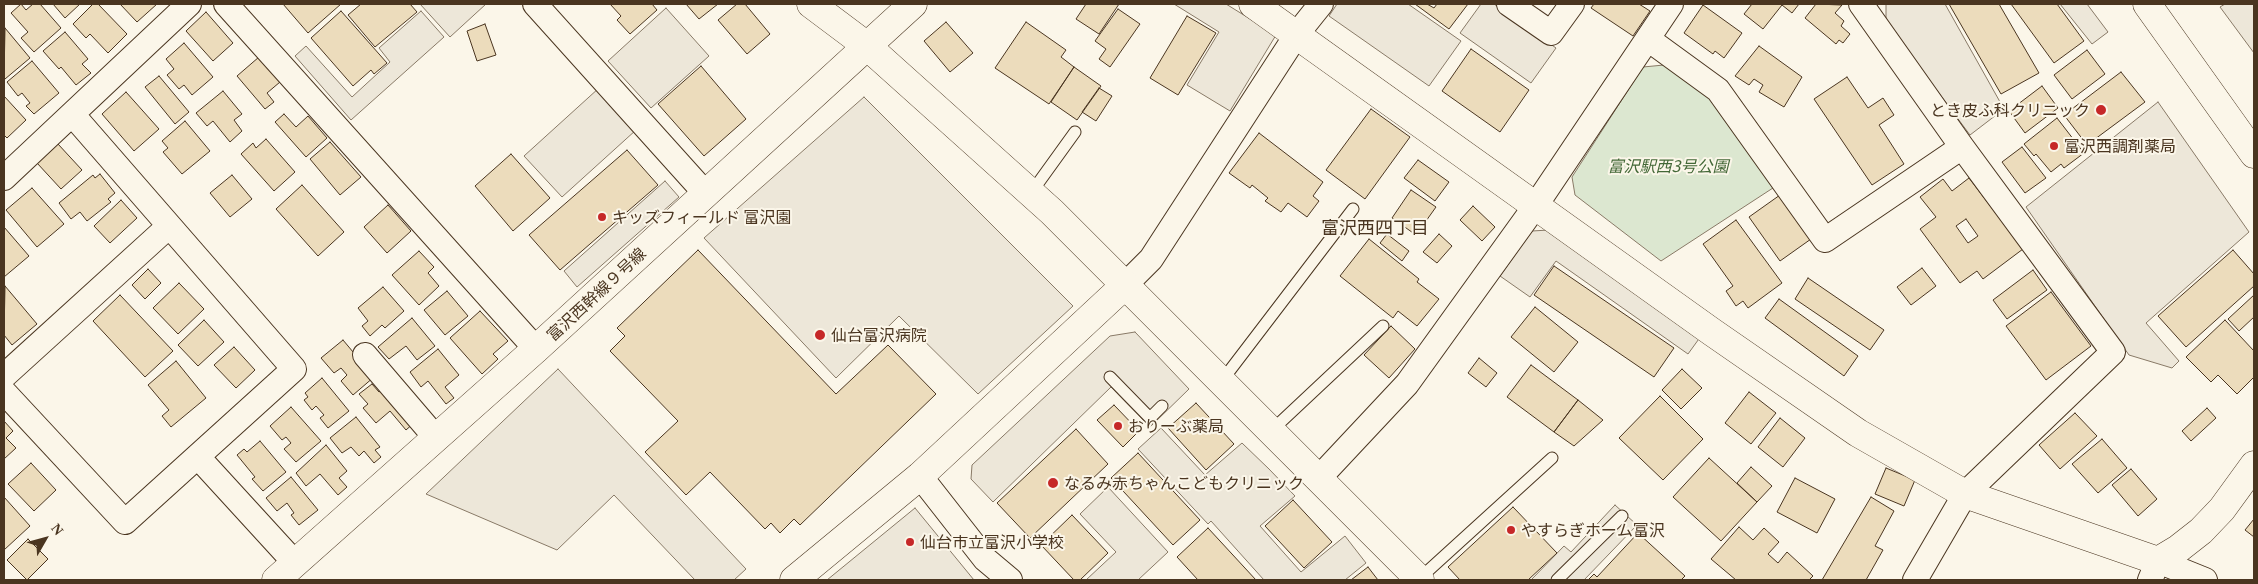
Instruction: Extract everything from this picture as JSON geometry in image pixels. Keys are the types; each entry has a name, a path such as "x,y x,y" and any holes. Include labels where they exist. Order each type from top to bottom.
{"street":[{"path":"4,178 189,4"},
{"path":"226,4 536,349"},
{"path":"535,4 706,194"},
{"path":"811,4 867,46 1031,193 1420,580"},
{"name":"富沢西幹線９号線","path":"294,574 436,438 913,4"},
{"path":"1253,4 1536,204 1712,332 1858,433 1965,494 2154,571 2205,580"},
{"path":"794,580 920,476 1151,259 1297,34 1321,4"},
{"path":"1509,4 1551,33 1572,4"},
{"path":"1318,479 1407,384 1536,204 1671,4"},
{"path":"1861,4 1962,147 2031,230 2114,352 1965,494 1916,580"},
{"path":"2147,4 2254,154"},
{"path":"1648,38 1718,90 1825,240 1962,147"},
{"path":"4,392 125,522 294,369 168,227 72,114"},
{"path":"4,376 168,227"},
{"path":"365,355 436,438"},
{"path":"198,456 294,574"},
{"path":"2154,571 2208,524 2222,509 2254,465"},
{"path":"920,476 985,559 1010,580"}],"lane":[{"path":"1031,193 1076,132"},
{"path":"1220,382 1353,209"},
{"path":"1270,432 1383,326"},
{"path":"1110,377 1150,418 1162,406"},
{"path":"1420,580 1552,458"},
{"path":"1557,580 1622,516"}],"green space":[{"name":"富沢駅西3号公園","path":"1664,65 1715,102 1776,186 1661,261 1575,195 1572,177 1643,67"}],"shaded area":[{"path":"420,4 486,4 450,37"},
{"path":"1174,4 1226,4 1276,35 1230,111 1187,85 1219,32"},
{"path":"1337,4 1408,4 1461,41 1429,86 1329,16"},
{"path":"1481,4 1494,4 1556,48 1531,83 1460,33"},
{"path":"1886,4 1945,4 2004,109 1970,135 1886,22"},
{"path":"2060,4 2087,4 2108,32 2092,44"},
{"path":"2225,4 2254,4 2254,53 2220,7"},
{"path":"666,8 709,56 651,108 608,61"},
{"path":"421,11 444,37 351,120 295,56 306,46 352,97 390,62 379,48"},
{"path":"599,88 636,130 562,197 524,156"},
{"path":"864,97 1073,306 978,394 899,316 836,378 704,238"},
{"path":"2158,102 2249,232 2146,323 2179,361 2172,368 2129,355 2026,207"},
{"path":"665,181 679,197 577,287 564,271"},
{"path":"1549,230 1701,336 1688,354 1556,261 1530,297 1500,276 1532,231"},
{"path":"1135,332 1189,389 1150,427 1111,387 993,502 971,479 972,465 1110,336"},
{"path":"558,369 746,569 734,580 695,580 614,495 557,550 426,494"},
{"path":"1161,428 1205,475 1242,443 1269,469 1295,496 1260,526 1301,572 1345,536 1366,563 1345,580 1264,580 1211,521 1208,524 1138,449"},
{"path":"1108,487 1168,552 1138,580 1086,580 1116,552 1080,514"},
{"path":"1615,505 1637,525 1584,580 1531,580 1564,546 1571,552"},
{"name":"仙台市立富沢小学校","path":"915,508 974,580 827,580"}],"building":[{"path":"21,4 26,10 33,4 40,4 61,28 34,52 21,38 28,32 11,13"},
{"path":"53,4 80,4 65,18"},
{"path":"93,4 98,4 127,34 108,53 90,34 86,38 73,24"},
{"path":"120,4 157,4 137,22"},
{"path":"283,4 341,4 308,33"},
{"path":"361,4 410,4 417,12 375,47 348,15"},
{"path":"610,4 652,4 657,10 630,34 617,20 621,16"},
{"path":"686,4 718,4 699,19"},
{"path":"737,4 745,4 770,34 747,54 718,20"},
{"path":"1086,4 1119,4 1099,34 1076,19"},
{"path":"1415,4 1427,4 1434,8 1437,4 1468,4 1449,29"},
{"path":"1594,4 1639,4 1650,11 1633,36 1591,8"},
{"path":"1752,4 1799,4 1792,13 1782,5 1763,29 1744,14"},
{"path":"1816,4 1842,5 1835,13 1844,21 1841,26 1850,34 1843,43 1839,40 1836,44 1805,18"},
{"path":"1949,4 1999,4 2039,73 2001,94"},
{"path":"2011,4 2057,4 2084,41 2054,63"},
{"path":"1703,5 1742,33 1724,58 1715,51 1713,54 1684,33"},
{"path":"1118,9 1140,24 1110,67 1099,59 1106,49 1095,41"},
{"path":"341,11 387,63 374,74 371,70 353,86 311,38"},
{"path":"206,12 233,43 213,61 186,31"},
{"path":"1187,16 1216,33 1178,95 1150,78"},
{"path":"946,22 973,53 950,72 924,41"},
{"path":"1026,22 1066,50 1061,57 1074,67 1049,104 995,68"},
{"path":"485,24 496,55 477,61 467,31"},
{"path":"5,28 30,58 5,79 4,77"},
{"path":"65,32 88,59 82,64 91,73 76,85 61,67 59,69 43,51"},
{"path":"184,43 213,77 192,95 184,85 179,89 167,75 174,69 166,59"},
{"path":"1759,46 1802,77 1784,107 1759,92 1763,85 1754,79 1749,85 1735,76"},
{"path":"1471,49 1529,90 1500,132 1442,91"},
{"path":"2087,50 2105,74 2072,99 2054,75"},
{"path":"259,57 280,82 267,93 274,102 265,109 237,76"},
{"path":"32,61 59,93 34,114 26,106 30,103 22,93 18,96 7,82"},
{"path":"701,66 746,119 704,156 658,104"},
{"path":"1074,67 1101,86 1077,120 1051,102"},
{"path":"2121,72 2145,102 2087,145 2064,115"},
{"path":"159,76 189,112 175,124 145,87"},
{"path":"1847,77 1868,108 1883,98 1894,115 1879,125 1904,164 1872,185 1814,99"},
{"path":"2042,86 2058,108 2025,133 2009,111"},
{"path":"1099,88 1112,96 1096,121 1082,112"},
{"path":"223,91 242,114 234,120 242,131 230,142 213,121 207,126 196,113"},
{"path":"126,92 159,129 134,151 102,114"},
{"path":"4,96 26,120 7,138 4,135"},
{"path":"1371,109 1410,137 1365,199 1326,170"},
{"path":"284,114 296,127 308,116 327,138 306,157 275,122"},
{"path":"2057,118 2084,153 2064,168 2061,164 2051,172 2036,154 2034,156 2024,144"},
{"path":"185,121 210,151 182,174 163,152 168,148 162,141"},
{"path":"1259,133 1323,182 1313,196 1319,201 1307,217 1288,203 1281,212 1265,201 1268,198 1252,185 1250,188 1229,173"},
{"path":"266,139 295,172 274,191 241,154 253,143 256,148"},
{"path":"330,142 361,177 340,195 310,159"},
{"path":"58,144 82,170 61,189 37,163"},
{"path":"2022,147 2046,178 2025,193 2002,162"},
{"path":"627,150 658,185 560,270 529,235"},
{"path":"511,154 550,198 513,231 475,186"},
{"path":"1418,160 1449,182 1435,201 1404,178"},
{"path":"100,174 115,193 108,199 111,202 87,221 80,212 71,219 59,203 93,175 95,178"},
{"path":"232,175 252,199 230,217 210,193"},
{"path":"1969,178 2023,249 1983,279 1977,271 1960,283 1920,229 1936,217 1920,197 1943,179 1952,191","holes":["1966,219 1978,236 1968,243 1956,226"]},
{"path":"302,185 344,232 318,256 276,209"},
{"path":"32,188 64,224 37,247 6,210"},
{"path":"1411,190 1436,207 1416,235 1392,218"},
{"path":"1780,195 1811,239 1780,261 1749,217"},
{"path":"121,200 137,218 110,243 94,226"},
{"path":"388,205 411,231 387,253 364,227"},
{"path":"1473,206 1495,227 1482,241 1460,220"},
{"path":"1736,220 1782,283 1748,308 1743,301 1736,306 1726,291 1733,286 1703,244"},
{"path":"4,227 29,256 4,277"},
{"path":"1387,234 1409,251 1402,261 1380,243"},
{"path":"1439,234 1452,246 1437,263 1423,252"},
{"path":"1369,239 1419,279 1417,282 1439,299 1417,326 1398,311 1393,318 1340,276"},
{"path":"698,250 836,394 888,345 936,394 800,525 794,519 780,533 771,523 765,529 710,472 686,495 645,452 678,421 610,351 625,336 617,328"},
{"path":"2233,250 2254,274 2254,286 2186,347 2158,316"},
{"path":"419,251 434,267 428,273 439,286 419,305 392,275"},
{"path":"1554,266 1674,348 1654,377 1534,295"},
{"path":"1922,268 1936,286 1911,305 1897,287"},
{"path":"148,269 161,283 145,299 132,285"},
{"path":"2033,270 2047,290 2007,319 1993,300"},
{"path":"1808,278 1884,330 1870,350 1795,299"},
{"path":"179,283 204,309 178,334 153,308"},
{"path":"5,286 37,324 12,345 4,335"},
{"path":"383,287 404,311 385,328 382,325 370,336 362,326 368,321 358,308"},
{"path":"447,291 468,316 445,335 424,310"},
{"path":"2051,292 2091,346 2046,380 2006,326"},
{"path":"120,295 173,351 145,377 93,321"},
{"path":"2254,295 2254,317 2239,331 2228,319"},
{"path":"1779,299 1858,356 1844,376 1765,318"},
{"path":"1535,307 1578,342 1554,372 1511,337"},
{"path":"480,311 508,341 493,354 498,359 482,374 450,338"},
{"path":"412,318 435,346 417,360 406,346 389,359 378,347"},
{"path":"204,320 224,342 198,366 178,345"},
{"path":"2225,320 2254,351 2254,377 2237,394 2218,375 2211,382 2186,357"},
{"path":"1391,326 1415,349 1389,378 1364,355"},
{"path":"343,340 374,377 353,395 341,381 347,375 341,368 334,373 321,358"},
{"path":"234,347 255,370 236,388 214,365"},
{"path":"438,349 459,375 445,387 454,398 446,404 428,381 421,387 410,372"},
{"path":"1479,358 1497,373 1486,387 1468,373"},
{"path":"176,361 206,398 171,427 162,416 169,410 148,385"},
{"path":"1531,365 1578,400 1554,432 1507,397"},
{"path":"1682,369 1702,388 1681,409 1662,390"},
{"path":"322,378 349,411 328,428 320,418 324,415 316,406 312,410 304,400 308,397 305,393"},
{"path":"372,384 379,392 384,388 415,422 406,430 390,411 376,423 363,408 368,404 359,394"},
{"path":"1749,392 1776,413 1751,444 1725,423"},
{"path":"1660,396 1703,439 1663,480 1619,438"},
{"path":"1578,400 1603,420 1574,446 1554,432"},
{"path":"1196,403 1234,444 1206,470 1168,428"},
{"name":"おりーぶ薬局","path":"1114,405 1139,431 1123,447 1097,420"},
{"path":"291,407 321,441 296,462 284,449 291,443 286,437 282,440 270,426"},
{"path":"2207,408 2216,418 2191,441 2182,431"},
{"path":"2075,413 2097,436 2060,469 2039,445"},
{"path":"356,417 380,447 375,450 381,457 374,463 364,451 359,456 351,447 342,453 330,438"},
{"path":"1780,418 1805,438 1783,467 1758,447"},
{"path":"4,421 13,431 6,438 16,448 4,459"},
{"name":"なるみ赤ちゃんこどもクリニック","path":"1076,429 1108,464 1030,538 997,503"},
{"path":"2102,439 2127,468 2098,493 2072,464"},
{"path":"260,441 286,472 263,491 252,479 255,477 237,455 244,449 247,452"},
{"path":"326,445 347,471 339,478 347,487 338,495 320,474 306,486 296,473"},
{"path":"1138,453 1200,520 1173,545 1111,478"},
{"path":"1709,458 1757,502 1721,541 1673,497"},
{"path":"31,463 56,490 34,511 8,484"},
{"path":"1751,467 1772,486 1757,502 1737,483"},
{"path":"1886,468 1915,480 1904,506 1875,494"},
{"path":"2131,469 2157,499 2138,516 2112,485"},
{"path":"291,477 318,510 299,525 291,515 294,513 287,503 277,511 266,498"},
{"path":"1795,478 1835,499 1817,533 1777,512"},
{"path":"4,497 30,526 4,550"},
{"path":"1871,497 1894,511 1875,546 1883,550 1866,580 1822,580"},
{"path":"1293,500 1332,542 1304,568 1265,526"},
{"name":"やすらぎホーム富沢","path":"1513,507 1557,553 1528,580 1460,580 1448,567"},
{"path":"1072,515 1108,553 1080,580 1074,580 1041,545"},
{"path":"2254,519 2254,537 2245,530"},
{"path":"1739,527 1753,540 1764,528 1779,542 1768,554 1778,563 1787,552 1813,576 1809,580 1736,580 1711,559"},
{"path":"1208,528 1256,580 1198,580 1177,557"},
{"name":"やすらぎホーム富沢","path":"1638,533 1685,576 1681,580 1588,580 1594,574 1597,577"},
{"path":"28,539 48,559 27,580 7,560"},
{"path":"1368,567 1378,580 1351,580"}],"place":[{"name":"とき皮ふ科クリニック","path":"2101,110"},
{"name":"富沢西調剤薬局","path":"2054,146"},
{"name":"キッズフィールド 富沢園","path":"602,217"},
{"name":"仙台富沢病院","path":"820,335"},
{"name":"おりーぶ薬局","path":"1118,426"},
{"name":"なるみ赤ちゃんこどもクリニック","path":"1053,483"},
{"name":"やすらぎホーム富沢","path":"1511,530"},
{"name":"仙台市立富沢小学校","path":"910,542"}],"district":[{"name":"富沢西四丁目","path":"1375,227"}]}
